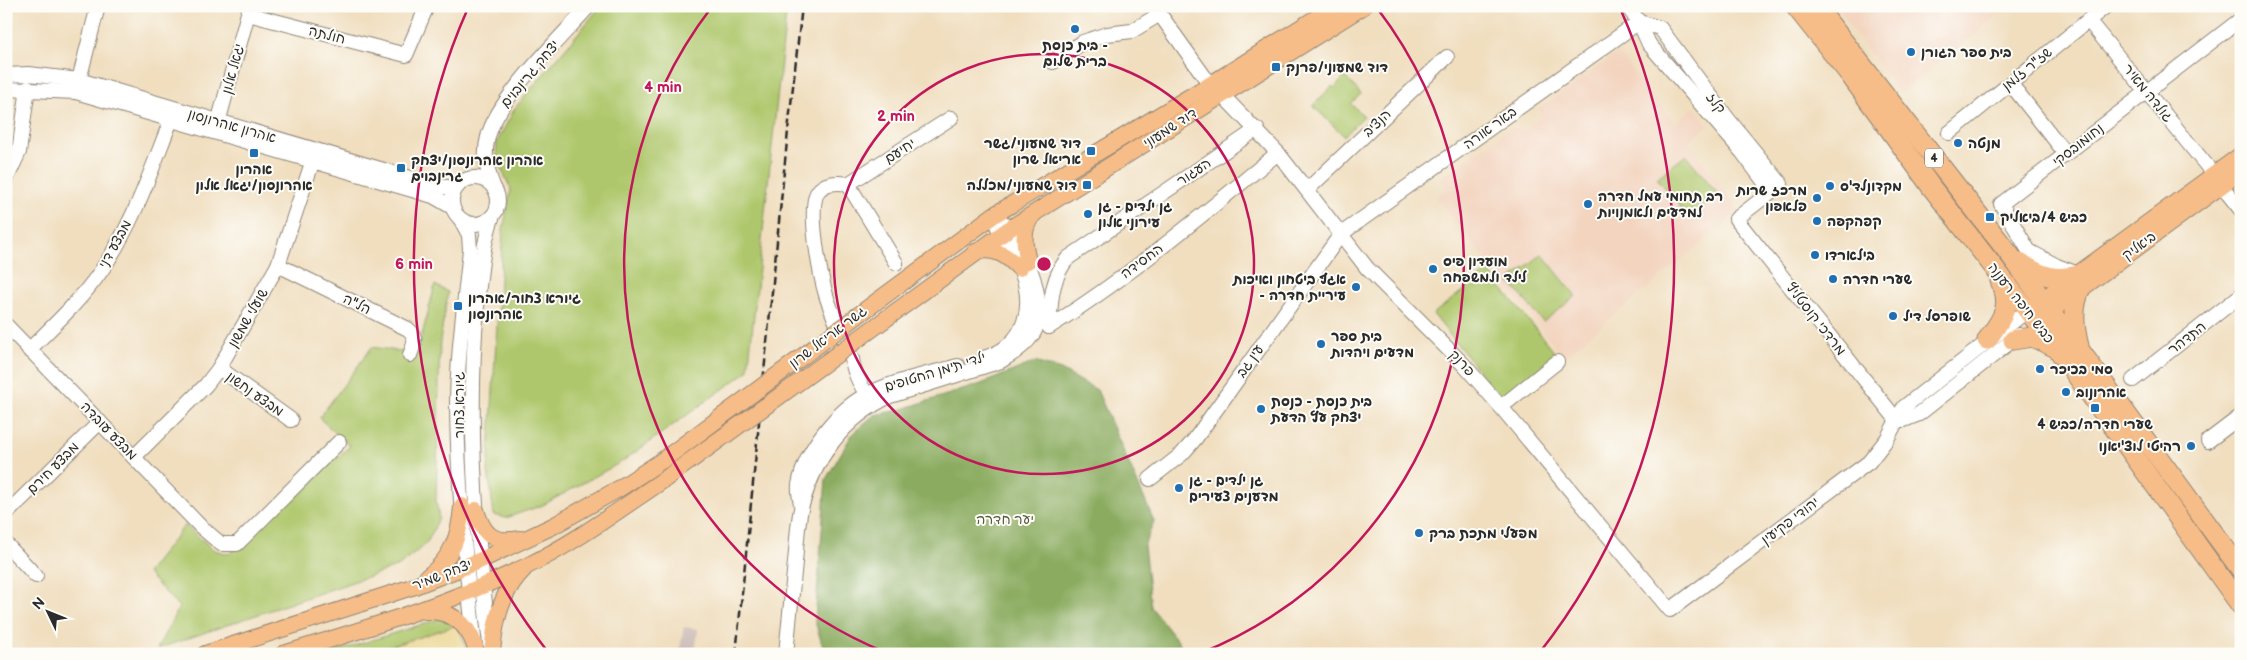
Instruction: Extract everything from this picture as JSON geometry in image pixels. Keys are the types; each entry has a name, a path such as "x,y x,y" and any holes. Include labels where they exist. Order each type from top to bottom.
{"highway":[{"name":"כביש חיפה רעננה","path":"1795,6 1850,75 1932,188 1994,268 2080,349 2241,570"},
{"name":"כביש חיפה רעננה","path":"1816,6 2010,255 2059,351 2241,606"},
{"path":"2010,255 2037,273 2051,278 2080,282 2074,321 2080,349"},
{"path":"1988,340 2003,316 2006,306 2005,290 1994,268"},
{"path":"2013,340 2032,337 2047,343 2059,351"}],"main road":[{"name":"דוד שמעוני","path":"976,252 1220,88 1335,6"},
{"name":"דוד שמעוני","path":"994,215 1364,6"},
{"name":"ביאליק","path":"2040,311 2080,282 2241,155"},
{"name":"ביאליק","path":"2212,177 2241,170"},
{"path":"976,252 989,250 1003,254 1023,264 1025,232 1028,221 1035,213"},
{"name":"גשר אריאל שרון","path":"663,460 994,215"},
{"name":"גשר אריאל שרון","path":"665,479 976,252"},
{"name":"יצחק שמיר","path":"205,654 412,587 472,564 586,508 663,460"},
{"name":"יצחק שמיר","path":"283,654 418,611 528,566 602,522 665,479"},
{"path":"469,508 483,529 492,537 510,541 529,537"},
{"path":"412,587 431,574 447,558 469,508"},
{"path":"492,654 494,629 501,605 511,584 528,566"},
{"path":"418,611 433,611 452,615 464,625 476,650"}],"street":[{"path":"79,80 98,6"},
{"name":"חולתה","path":"249,10 406,55 427,6"},
{"name":"יצחק גרינבוים","path":"493,186 486,161 486,151 488,136 496,116 507,100 589,6"},
{"path":"1627,6 1639,22"},
{"name":"שז\"ר זלמן","path":"1949,133 2106,6"},
{"name":"יגאל אלון","path":"217,128 249,10"},
{"path":"1053,62 1082,42 1107,34 1132,31 1157,10"},
{"name":"פרנק","path":"1157,10 1186,49 1278,153 1367,268 1464,365 1670,610"},
{"name":"נחומובסקי","path":"2080,282 2057,266 2029,251 2001,204 2241,19"},
{"name":"גולדה מאיר","path":"2088,20 2147,92 2212,177 2241,210"},
{"name":"קלז","path":"1639,22 1660,28 1728,119 1781,184 1736,218"},
{"name":"באר אורה","path":"1341,234 1639,22"},
{"name":"הנציב","path":"1307,190 1447,57"},
{"name":"אהרון אהרונסון","path":"6,75 29,74 79,80 217,128 314,156 445,188 457,186"},
{"path":"2010,83 2066,154"},
{"path":"6,180 18,152 28,88"},
{"name":"אהרון אהרונסון","path":"6,89 28,88 76,92 171,120 217,128"},
{"name":"יחיעם","path":"872,396 860,366 852,359 826,294 816,251 815,203 817,193 827,185 840,182 848,184 951,118"},
{"name":"מבצע דני","path":"29,350 74,304 100,272 122,237 171,120"},
{"name":"העגור","path":"1049,327 1053,285 1059,269 1068,258 1253,125"},
{"name":"יצחק גרינבוים","path":"470,178 486,151"},
{"name":"החסידה","path":"1049,327 1078,309 1170,241 1278,153"},
{"name":"אהרון אהרונסון","path":"314,156 433,196 452,207"},
{"name":"שועלי שמשון","path":"134,457 206,386 219,368 278,265 314,156"},
{"path":"470,178 483,179 493,186 498,197 498,203 492,218 474,225 461,220 452,207 452,196 457,186 470,178"},
{"path":"848,184 896,263"},
{"name":"ילדי תימן החטופים","path":"786,654 801,507 813,473 831,443 872,396 987,357 1009,345 1021,332 1026,321 1023,264 994,215"},
{"name":"גיורא צחור","path":"469,508 472,360 483,248 492,218"},
{"name":"מרדכי קוסטליץ","path":"1736,218 1896,419"},
{"name":"גיורא צחור","path":"461,220 469,235 470,249 459,368 458,408 469,508 475,589"},
{"name":"עין גב","path":"1150,479 1182,454 1195,439 1341,234"},
{"name":"הל\"ה","path":"278,265 408,329 414,334 416,340 410,355"},
{"name":"התדהר","path":"2132,380 2241,295"},
{"path":"1896,419 1904,420 1919,414 2013,340 2040,311"},
{"name":"יהודי פקיעין","path":"1670,610 1869,462 1888,439 1896,419 1909,402 1988,340 2040,311"},
{"name":"מבצע עובדה","path":"6,325 134,457 222,544 237,544 339,442"},
{"path":"1501,407 1557,362"},
{"name":"מבצע נחשון","path":"219,368 291,420"},
{"path":"2208,441 2241,416"},
{"name":"מבצע חירם","path":"6,514 100,422"},
{"path":"6,544 36,576"},
{"path":"475,589 476,650"},
{"path":"475,589 492,654"}],"shaded area":[{"name":"בית ספר הגורן","path":"1835,6 2000,6 2003,11 1900,93"},
{"name":"רב תחומי עמל חדרה למדעים ולאמנויות","path":"1618,52 1675,123 1694,107 1708,125 1688,142 1740,211 1564,357 1435,197 1446,189 1441,178 1513,127 1524,130 1540,117 1540,108"},
{"path":"684,627 698,629 695,654 679,654"}],"green space":[{"path":"601,6 787,6 748,371 623,461 543,505 506,518 494,515 488,470 503,230 511,189 496,158 497,142 515,108"},
{"path":"1345,77 1361,94 1351,104 1364,116 1344,136 1313,106 1332,86 1334,88"},
{"path":"1686,155 1718,194 1689,218 1657,178"},
{"path":"1542,254 1576,296 1543,322 1509,281"},
{"path":"1488,271 1556,354 1502,400 1433,314"},
{"path":"435,285 448,292 440,341 436,501 439,518 427,543 399,566 157,649 179,607 147,573 185,525 214,550 229,554 350,446 319,418 372,347 417,354"},
{"name":"יער חדרה","path":"1035,362 1061,370 1097,390 1154,521 1144,546 1151,607 1188,654 825,654 815,621 826,479 853,433 874,415 899,410 981,384"},
{"path":"439,619 457,625 366,654 328,654"}],"sand":[{"path":"457,625 465,643 467,654 367,654"}],"railway":[{"path":"736,654 802,6"}],"place":[{"name":"בית כנסת - ברית שלום","path":"1075,29"},
{"name":"בית ספר הגורן","path":"1911,52"},
{"name":"דוד שמעוני/פרנק","path":"1276,67"},
{"name":"מנטה","path":"1958,143"},
{"name":"דוד שמעוני/גשר אריאל שרון","path":"1091,151"},
{"name":"אהרון אהרונסון/יגאל אלון","path":"254,153"},
{"name":"אהרון אהרונסון/יצחק גרינבוים","path":"401,168"},
{"name":"דוד שמעוני/מכללה","path":"1087,185"},
{"name":"מקדונלד'ס","path":"1830,186"},
{"name":"מרכז שרות פלאפון","path":"1817,198"},
{"name":"רב תחומי עמל חדרה למדעים ולאמנויות","path":"1588,204"},
{"name":"גן ילדים - גן עירוני אלון","path":"1088,214"},
{"name":"כביש 4/ביאליק","path":"1990,217"},
{"name":"קפהקפה","path":"1817,221"},
{"name":"בילארדו","path":"1815,255"},
{"name":"מועדון פיס לילד ולמשפחה","path":"1433,269"},
{"name":"שערי חדרה","path":"1833,279"},
{"name":"אגף ביטחון ואיכות - עיריית חדרה","path":"1356,287"},
{"name":"גיורא צחור/אהרון אהרונסון","path":"458,306"},
{"name":"שופרסל דיל","path":"1893,316"},
{"name":"בית ספר מדעים ויהדות","path":"1321,344"},
{"name":"סמי בכיכר","path":"2040,369"},
{"name":"אהרונוב","path":"2066,392"},
{"name":"שערי חדרה/כביש 4","path":"2095,408"},
{"name":"בית כנסת - כנסת יצחק עץ הדעת","path":"1261,409"},
{"name":"רהיטי לוצ'יאנו","path":"2191,446"},
{"name":"גן ילדים - גן מדענים צעירים","path":"1179,488"},
{"name":"מפעלי מתכת ברק","path":"1419,533"}]}
